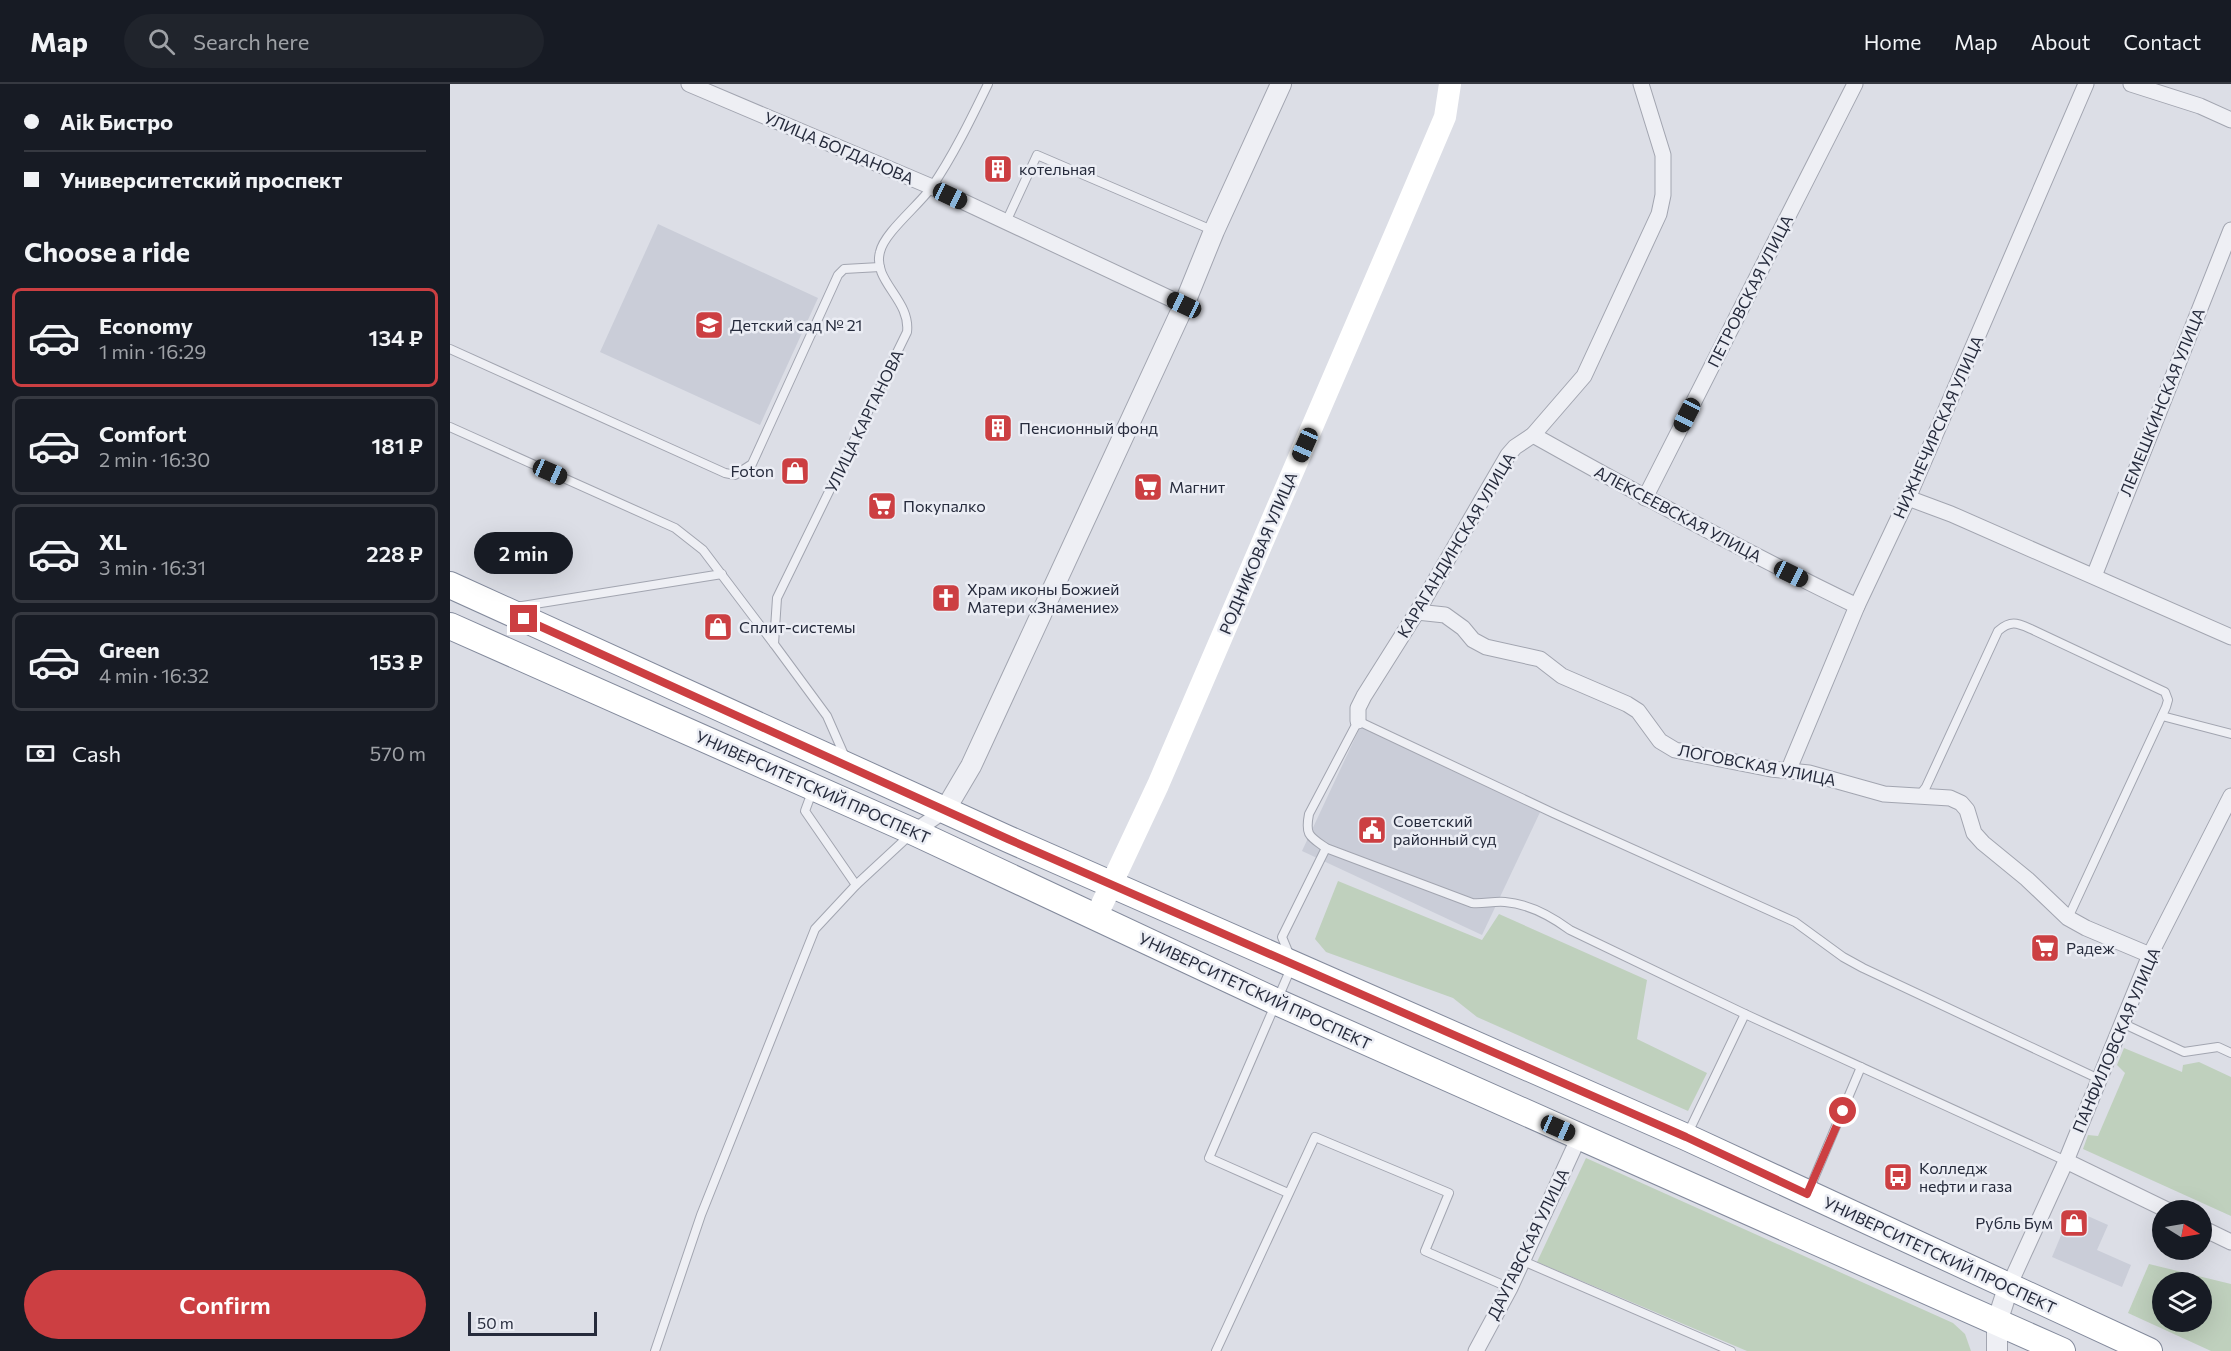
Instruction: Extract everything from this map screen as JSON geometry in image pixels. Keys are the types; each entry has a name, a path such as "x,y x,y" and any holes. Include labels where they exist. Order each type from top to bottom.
{"highway":[{"name":"УНИВЕРСИТЕТСКИЙ ПРОСПЕКТ","path":"450,585 1112,885 1686,1137 2008,1288 2149,1351"},
{"name":"УНИВЕРСИТЕТСКИЙ ПРОСПЕКТ","path":"450,626 914,832 1277,1002 2062,1351"}],"main road":[{"name":"РОДНИКОВАЯ УЛИЦА","path":"1096,917 1158,785 1401,222 1445,117 1450,84"}],"street":[{"name":"УЛИЦА БОГДАНОВА","path":"689,84 932,188 1184,305"},
{"path":"914,832 945,810 971,766 1184,305 1214,231 1281,84"},
{"name":"КАРАГАНДИНСКАЯ УЛИЦА","path":"1358,721 1358,708 1364,696 1417,612 1508,455 1515,447 1533,435 1584,376 1659,214 1663,195 1663,155 1641,84"},
{"name":"ПЕТРОВСКАЯ УЛИЦА","path":"1645,498 1855,84"},
{"name":"НИЖНЕЧИРСКАЯ УЛИЦА","path":"1789,770 1857,606 1908,498 2086,84"},
{"path":"2131,84 2200,106 2231,120"},
{"name":"ЛЕМЕШКИНСКАЯ УЛИЦА","path":"2094,576 2231,230"},
{"name":"АЛЕКСЕЕВСКАЯ УЛИЦА","path":"1533,435 1645,498 1857,606"},
{"path":"1908,498 1951,514 2231,638"},
{"name":"ЛОГОВСКАЯ УЛИЦА","path":"1417,612 1445,615 1463,628 1473,640 1486,647 1540,659 1562,676 1627,704 1638,711 1660,741 1675,750 1771,769 1809,773 1884,795 1950,798 1961,803 1967,810 1974,832 1983,843 2027,879 2067,918 2150,955"},
{"name":"ПАНФИЛОВСКАЯ УЛИЦА","path":"2008,1288 2066,1161 2150,955 2231,796"},
{"name":"ДАУГАВСКАЯ УЛИЦА","path":"1476,1351 1523,1261 1579,1137"},
{"path":"2066,1161 2152,1203"},
{"path":"2212,1233 2231,1242"},
{"path":"1997,1351 1997,1322 2008,1288"}],"lane":[{"path":"450,349 725,473 735,475 752,464 838,275 844,269 880,267 880,252 886,239 932,188 988,84"},
{"path":"1006,222 1037,155 1214,231"},
{"name":"УЛИЦА КАРГАНОВА","path":"774,644 777,598 907,332 906,312 880,267"},
{"path":"450,427 675,528 703,550 827,716 850,767"},
{"path":"503,609 722,574"},
{"path":"1918,797 1926,787 1998,631 2005,624 2016,623 2031,629 2165,692 2168,700 2162,716 2067,918"},
{"path":"2162,716 2231,734"},
{"path":"2066,1161 1745,1014 1570,930 1551,915 1504,902 1472,903 1326,848 1311,837 1307,830 1309,814 1358,721 1553,813 1795,922 1843,957 1871,972 2099,1079"},
{"path":"813,787 805,811 856,885"},
{"path":"655,1351 701,1215 815,929 856,885 914,832"},
{"path":"1288,1193 1209,1158 1293,964 1282,937 1326,848"},
{"path":"1686,1137 1745,1014"},
{"path":"2121,1023 2184,1052 2218,1047 2231,1053"},
{"path":"1807,1194 1861,1067"},
{"path":"1216,1351 1315,1137 1449,1193 1425,1251 1510,1288"},
{"path":"1523,1261 1731,1351"}],"shaded area":[{"name":"Детский сад № 21","path":"658,224 818,298 760,425 600,352"},
{"path":"1363,721 1543,806 1482,935 1302,851"},
{"path":"2072,1209 2108,1225 2097,1250 2131,1265 2122,1287 2052,1257"}],"green space":[{"path":"1338,881 1482,940 1499,914 1647,980 1637,1039 1707,1073 1688,1111 1477,1017 1453,998 1326,952 1315,939"},
{"path":"2124,1048 2182,1072 2183,1065 2199,1062 2231,1077 2231,1216 2212,1207 2212,1200 2196,1200 2083,1149 2088,1135 2098,1136 2125,1073 2117,1065"},
{"path":"1586,1158 1953,1323 1965,1334 1971,1351 1747,1351 1537,1262"},
{"path":"2149,1264 2182,1272 2152,1272 2152,1324 2128,1313"},
{"path":"2212,1279 2231,1284 2231,1351 2211,1351 2170,1332 2212,1332"}],"place":[{"name":"котельная","path":"998,169"},
{"name":"Детский сад № 21","path":"709,325"},
{"name":"Пенсионный фонд","path":"998,428"},
{"name":"Foton","path":"795,471"},
{"name":"Магнит","path":"1148,487"},
{"name":"Покупалко","path":"882,506"},
{"name":"Храм иконы Божией Матери «Знамение»","path":"946,598"},
{"name":"Сплит-системы","path":"718,627"},
{"name":"Советский районный суд","path":"1372,830"},
{"name":"Радеж","path":"2045,948"},
{"name":"Колледж нефти и газа","path":"1898,1177"},
{"name":"Рубль Бум","path":"2074,1223"}],"route":[{"path":"524,619 1008,839 1686,1137 1807,1194 1843,1111"}]}
